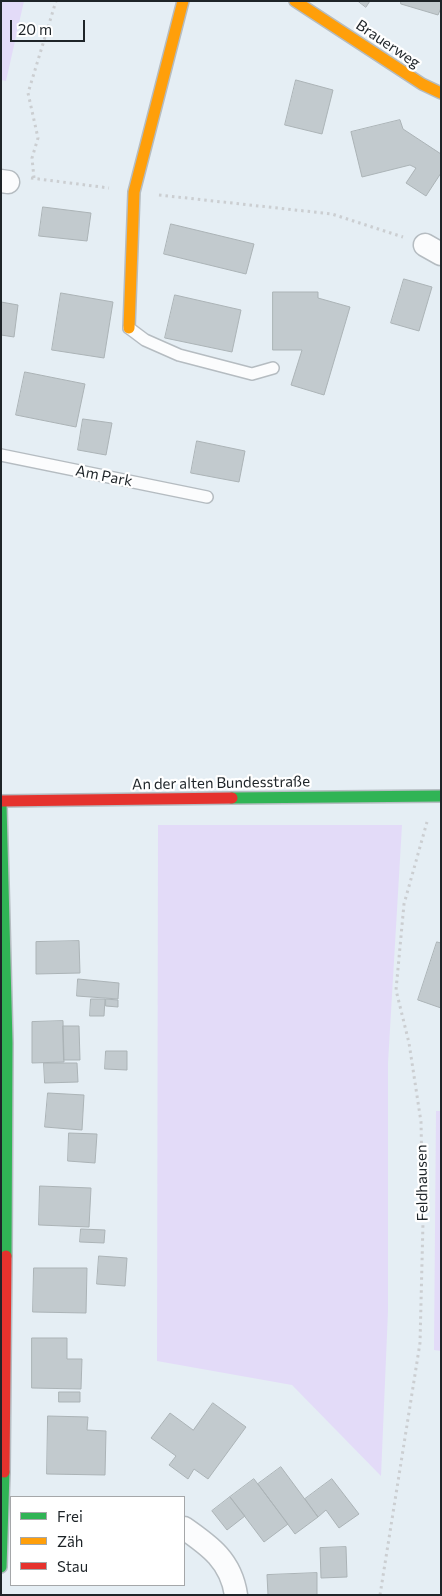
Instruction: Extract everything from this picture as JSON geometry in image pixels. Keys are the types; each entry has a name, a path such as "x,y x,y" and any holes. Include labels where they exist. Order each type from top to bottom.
{"street":[{"path":"129,328 134,192 183,1"},
{"name":"Brauerweg","path":"295,1 422,84 441,93"},
{"name":"An der alten Bundesstraße","path":"1,801 437,795"},
{"path":"1,806 4,1043 5,1512 1,1567"},
{"path":"185,1529 211,1546 234,1580 236,1595"}],"lane":[{"path":"129,328 145,340 179,355 252,374 273,368"},
{"name":"Am Park","path":"1,455 207,497"}],"path":[{"path":"34,178 32,158 38,138 28,93 56,1"},
{"path":"5,182 34,178 134,192 332,214 433,249"},
{"name":"Feldhausen","path":"380,1595 401,1474 421,1333 423,1222 421,1122 409,1043 396,990 404,904 437,795"}],"shaded area":[{"path":"1,1 24,1 6,81 1,80"},
{"path":"158,825 402,825 388,1063 388,1311 381,1476 292,1385 157,1361"},
{"path":"436,1111 441,1111 441,1351 434,1350"}],"building":[{"path":"358,1 370,1 366,7"},
{"path":"401,1 441,1 441,8 438,15 401,4"},
{"path":"296,80 333,90 322,134 285,125"},
{"path":"400,120 403,129 441,154 441,173 426,196 406,183 416,168 410,165 362,177 351,132"},
{"path":"43,207 91,213 87,241 39,236"},
{"path":"171,224 254,244 246,274 164,254"},
{"path":"404,279 432,287 419,331 391,323"},
{"path":"273,292 318,292 318,298 350,307 324,395 291,385 302,350 273,350"},
{"path":"61,293 113,302 104,358 52,350"},
{"path":"175,295 241,310 232,352 165,338"},
{"path":"1,302 18,305 14,337 1,335"},
{"path":"25,372 85,384 76,427 16,415"},
{"path":"83,419 112,423 106,455 78,450"},
{"path":"197,441 245,451 239,482 191,473"},
{"path":"79,941 80,973 36,974 36,942"},
{"path":"437,942 441,943 441,1008 418,1000"},
{"path":"78,979 119,983 118,999 77,996"},
{"path":"91,999 105,999 104,1016 90,1016"},
{"path":"106,999 118,1000 118,1007 106,1006"},
{"path":"63,1021 64,1062 32,1063 32,1022"},
{"path":"63,1026 79,1026 80,1060 64,1060"},
{"path":"106,1051 127,1051 127,1070 105,1069"},
{"path":"44,1063 77,1063 78,1082 45,1083"},
{"path":"48,1093 84,1095 82,1130 45,1127"},
{"path":"69,1133 97,1134 95,1163 68,1161"},
{"path":"40,1186 91,1188 89,1227 39,1225"},
{"path":"81,1229 105,1230 104,1243 80,1242"},
{"path":"99,1256 127,1258 125,1286 97,1284"},
{"path":"34,1268 87,1268 86,1313 33,1312"},
{"path":"32,1338 67,1338 67,1359 82,1359 81,1389 32,1388"},
{"path":"59,1392 80,1392 80,1402 59,1402"},
{"path":"213,1403 246,1427 208,1479 194,1469 188,1479 169,1465 176,1456 151,1438 170,1413 193,1430"},
{"path":"48,1416 88,1417 87,1430 106,1431 105,1475 47,1474"},
{"path":"281,1467 318,1517 295,1534 258,1484"},
{"path":"254,1479 288,1524 264,1542 230,1497"},
{"path":"332,1479 359,1514 339,1528 326,1510 318,1517 305,1499"},
{"path":"230,1497 245,1516 227,1530 212,1511"},
{"path":"346,1547 347,1577 321,1578 320,1548"},
{"path":"317,1573 317,1595 268,1595 267,1575"}],"traffic: fast":[{"path":"232,798 441,796"},
{"path":"1,805 7,1043 6,1256"},
{"path":"1,1567 4,1472"}],"traffic: slow":[{"path":"129,328 134,192 183,1"},
{"path":"295,1 422,84 441,93"}],"traffic: jam":[{"path":"1,801 232,798"},
{"path":"4,1472 6,1256"}]}
